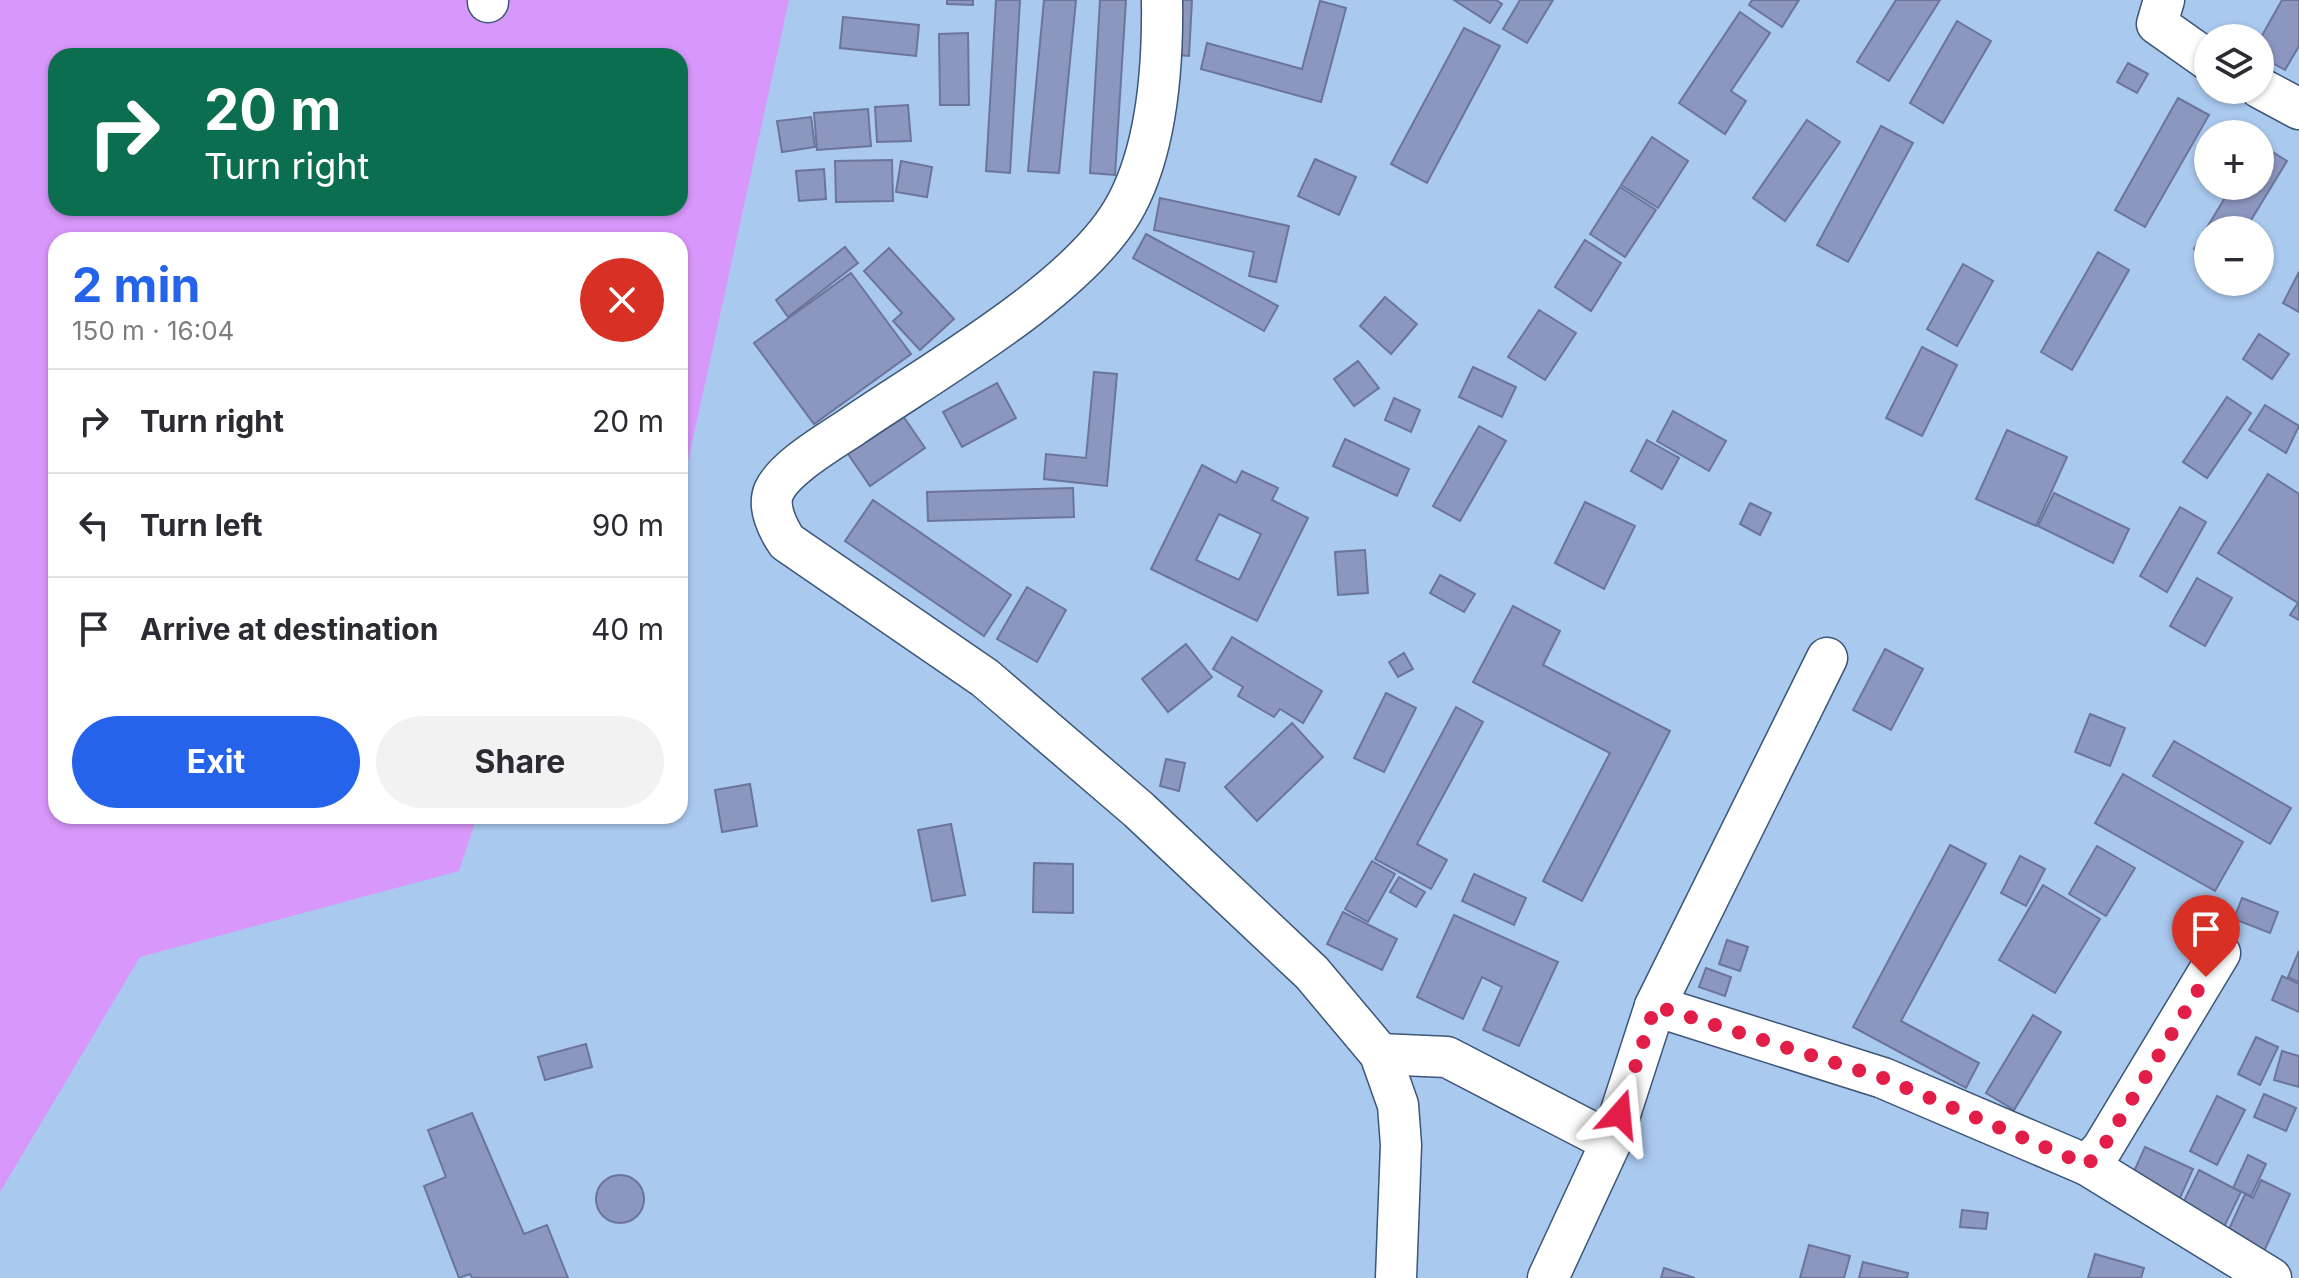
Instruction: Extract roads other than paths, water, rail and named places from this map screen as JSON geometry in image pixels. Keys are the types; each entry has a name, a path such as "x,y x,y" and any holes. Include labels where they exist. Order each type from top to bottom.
{"street":[{"path":"1162,0 1162,55 1149,144 1139,179 1121,213 1093,251 1060,281 976,343 813,453 776,487 772,495 774,516 787,542 985,678 1139,810 1312,973 1380,1054 1398,1105 1401,1145 1396,1278"},
{"path":"2164,0 2157,24 2194,50"},
{"path":"2274,96 2299,109"},
{"path":"1548,1278 1611,1142 1655,1006 1827,658"},
{"path":"2087,1165 2102,1149 2220,953"},
{"path":"1655,1006 1883,1078 2087,1165 2271,1278"},
{"path":"1380,1054 1447,1057 1611,1142"}]}
